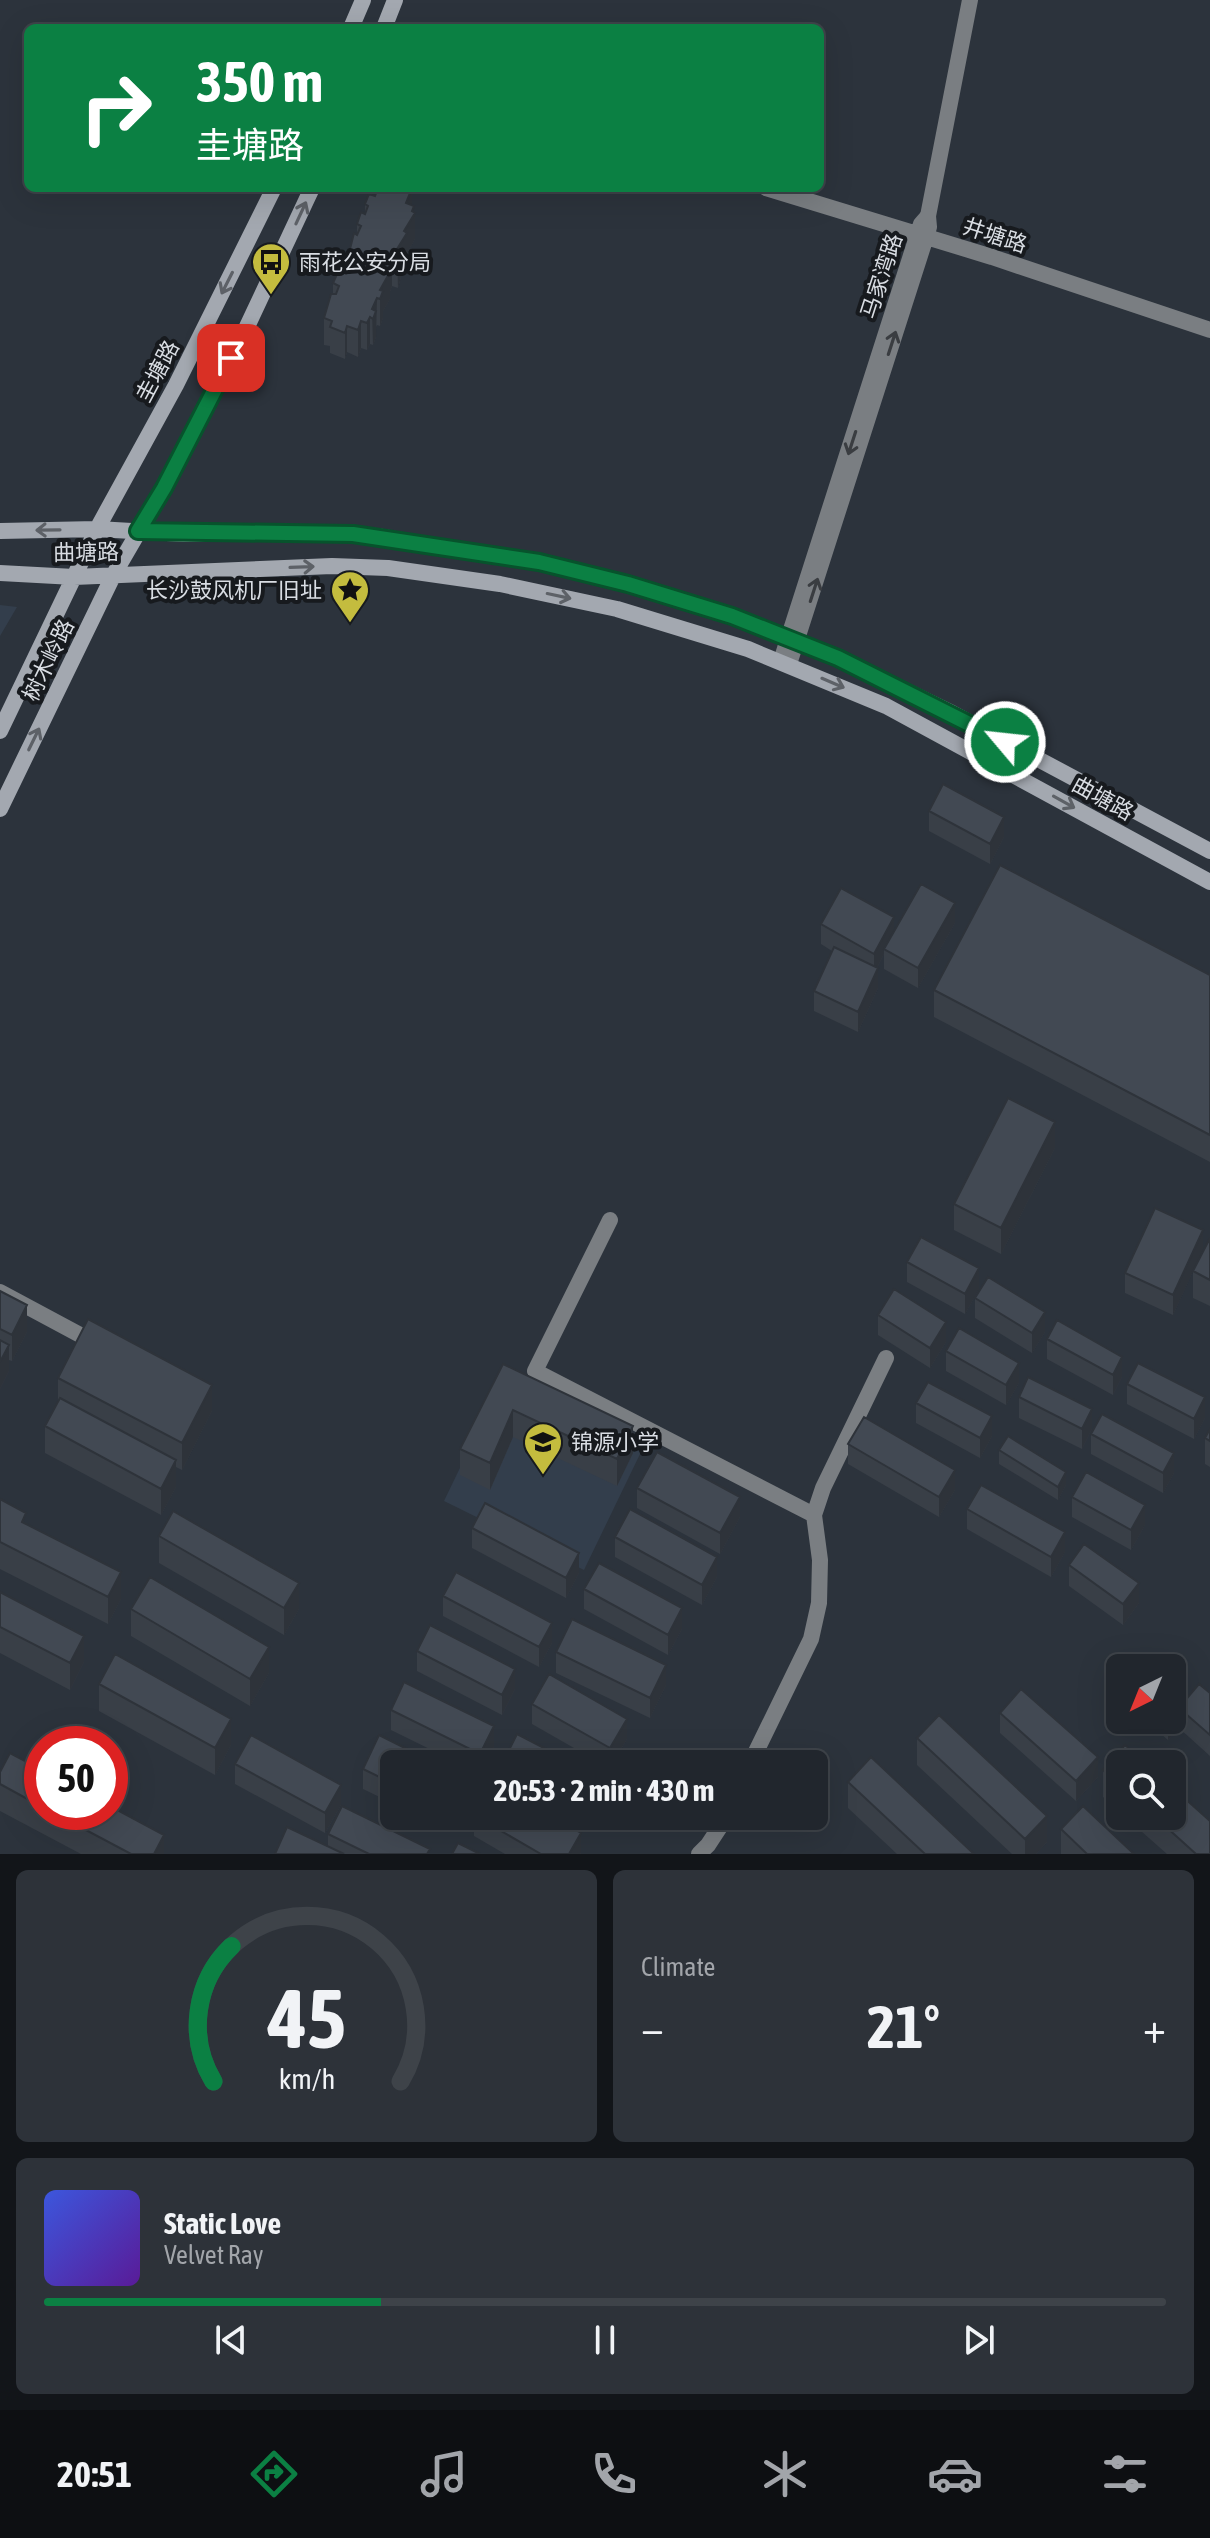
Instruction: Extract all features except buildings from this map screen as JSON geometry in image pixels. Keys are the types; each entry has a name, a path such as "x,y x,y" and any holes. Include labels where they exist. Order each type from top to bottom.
{"main road":[{"path":"353,24 363,0"},
{"path":"386,24 394,3"},
{"name":"圭塘路","path":"97,529 176,385 272,192"},
{"path":"138,531 164,488 245,331 310,192"},
{"name":"曲塘路","path":"0,531 97,529 184,534 376,536 539,562 628,584 717,611 838,658 952,713 1210,851"},
{"name":"树木岭路","path":"0,731 97,529"},
{"name":"树木岭路","path":"0,809 138,531"},
{"name":"曲塘路","path":"0,573 74,577 332,566 404,570 500,584 617,609 706,635 785,663 886,706 1210,882"}],"street":[{"name":"马家湾路","path":"785,663 924,228 970,0"},
{"path":"391,24 394,3"},
{"name":"井塘路","path":"782,192 924,228 1210,330"},
{"name":"井塘路","path":"814,192 1210,319"},
{"path":"610,1220 535,1371 814,1515"},
{"path":"0,1292 118,1354"},
{"path":"757,1750 811,1639 819,1603 820,1560 814,1515 823,1488 886,1358"},
{"path":"699,1854 718,1830"}],"shaded area":[{"path":"0,605 17,607 0,636"},
{"name":"锦源小学","path":"501,1383 641,1452 584,1570 444,1501"}],"place":[{"name":"雨花公安分局","path":"271,296"},
{"name":"长沙鼓风机厂旧址","path":"350,624"},
{"name":"锦源小学","path":"543,1476"}],"route":[{"path":"231,358 164,488 138,531 353,534 539,562 628,584 732,616 838,658 1005,742"}]}
